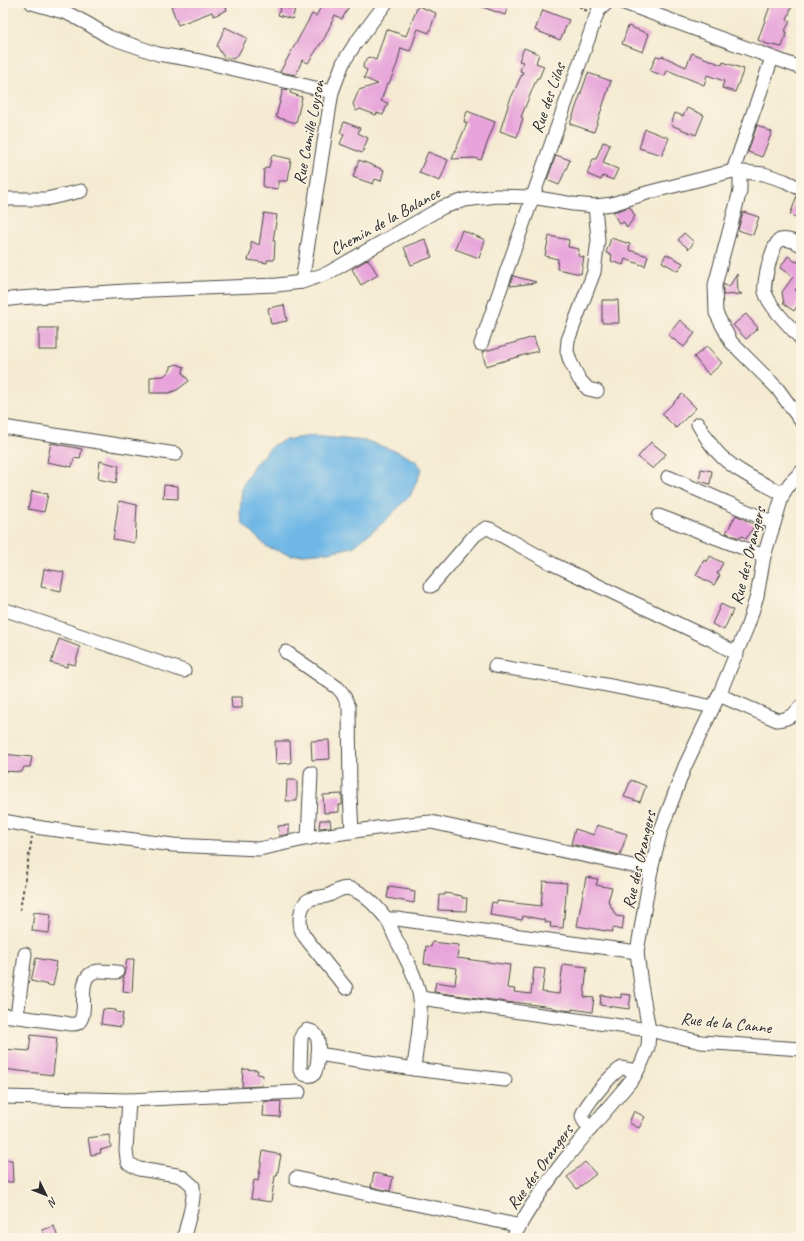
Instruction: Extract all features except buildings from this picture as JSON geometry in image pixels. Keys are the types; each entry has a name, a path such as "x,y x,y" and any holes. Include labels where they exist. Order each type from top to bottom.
{"street":[{"path":"32,3 66,13 88,24 108,37 158,54 200,61 332,92"},
{"name":"Rue Camille Loyson","path":"302,282 332,92 343,63 354,44 386,3"},
{"path":"624,3 801,68"},
{"name":"Rue des Lilas","path":"481,344 532,197 602,7"},
{"path":"772,58 737,171 740,191 715,285 716,313 731,342 777,388 801,421"},
{"name":"Chemin de la Balance","path":"3,300 126,291 277,285 302,282 328,273 443,207 465,200 496,196 532,197 594,206 612,204 657,190 737,171 764,174 786,181 801,189"},
{"path":"3,199 46,199 81,191"},
{"path":"594,206 598,240 594,272 568,340 567,351 574,370 583,385 588,389 598,391"},
{"path":"801,245 789,240 781,240 776,243 766,278 764,291 770,303 801,340"},
{"path":"698,424 721,456 733,466 783,494"},
{"path":"3,427 176,454"},
{"name":"Rue des Orangers","path":"513,1238 547,1182 634,1077 648,1046 648,1030 637,952 651,870 661,830 685,766 737,654 748,625 757,596 764,556 783,494 790,483 801,472"},
{"path":"668,477 774,523"},
{"path":"659,516 764,556"},
{"path":"431,586 475,535 486,528 553,564 712,640 737,654"},
{"path":"3,609 184,671"},
{"path":"286,652 338,688 343,694 349,707 352,832"},
{"path":"495,666 544,673 638,691 716,701 777,720 787,720 794,715 801,706"},
{"path":"308,839 311,773"},
{"path":"3,821 173,845 258,849 352,832 431,822 651,870"},
{"path":"346,988 303,934 300,923 303,906 306,901 310,899 322,898 344,888 351,888 371,901 387,919 415,980 420,998 420,1009 414,1069"},
{"path":"387,919 397,919 637,952"},
{"path":"17,1016 25,954"},
{"path":"3,1014 65,1023 78,1023 82,1016 84,986 87,977 91,973 99,971 117,972"},
{"name":"Rue de la Canne","path":"420,998 648,1030 701,1042 801,1049"},
{"path":"318,1054 414,1069 505,1080"},
{"path":"591,1129 583,1119 583,1113 603,1086 622,1068 637,1071"},
{"path":"3,1097 129,1100 299,1092"},
{"path":"129,1100 126,1150 126,1159 128,1163 139,1169 177,1175 184,1178 193,1186 193,1200 184,1238"},
{"path":"296,1178 350,1191 421,1204 520,1226"}],"path":[{"path":"20,910 34,826"}],"water":[{"path":"311,436 367,441 398,452 416,461 422,469 410,496 384,522 353,547 329,552 291,555 267,547 243,524 240,513 242,487 254,465 273,445 285,440"}]}
